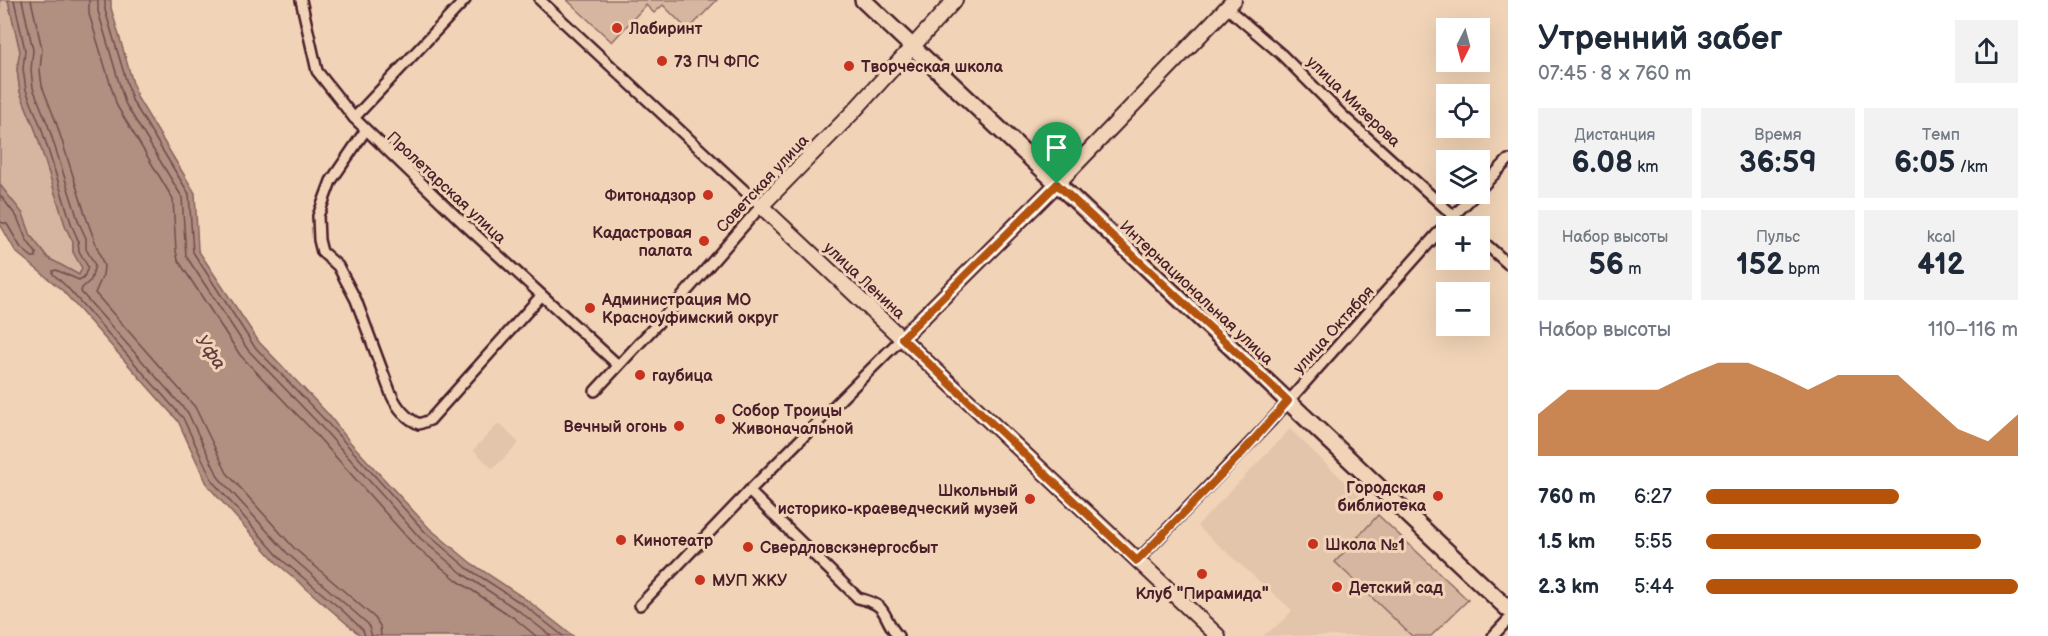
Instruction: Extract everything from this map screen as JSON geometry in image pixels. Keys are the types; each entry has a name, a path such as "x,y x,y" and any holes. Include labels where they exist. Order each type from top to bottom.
{"main road":[{"name":"Интернациональная улица","path":"862,0 1508,609"},
{"name":"Советская улица","path":"761,206 853,112 955,0"},
{"path":"902,338 1057,184 1227,3"},
{"name":"улица Ленина","path":"761,206 1218,636"}],"street":[{"name":"Пролетарская улица","path":"301,0 317,71 365,131 618,366"},
{"path":"354,118 465,0"},
{"name":"улица Ленина","path":"540,0 761,206"},
{"name":"улица Мизерова","path":"1227,3 1341,114 1454,216"},
{"path":"365,131 331,181 318,216 320,240 322,252 338,266 356,300 395,402 409,418 423,424 430,420 541,296"},
{"name":"улица Октября","path":"1490,179 1508,160"},
{"name":"улица Октября","path":"1454,216 1466,204"},
{"name":"Советская улица","path":"595,391 761,206"},
{"name":"улица Октября","path":"1137,561 1248,447 1436,236"},
{"path":"1490,248 1508,264"},
{"path":"640,605 749,491 902,338"},
{"path":"749,491 858,598 870,601 882,608 888,616 890,627 897,636"},
{"path":"1493,636 1508,620"}],"shaded area":[{"path":"0,0 8,0 20,51 17,69 20,92 35,129 66,228 73,242 73,252 82,268 79,275 48,258 31,236 23,214 0,185"},
{"path":"567,0 717,0 688,30 663,5 654,13 646,5 612,42"},
{"path":"499,423 519,443 493,469 473,450"},
{"name":"Школа №1","path":"1290,429 1468,600 1431,636 1263,636 1285,619 1292,610 1197,526"},
{"path":"1378,515 1468,600 1431,636 1412,636 1335,562"}],"water":[{"name":"Уфа","path":"8,0 111,0 111,8 137,97 195,193 198,250 259,342 328,414 350,442 429,528 471,563 527,600 573,636 361,636 278,564 208,486 178,421 62,290 16,252 0,224 0,185 23,214 31,236 48,258 79,275 82,268 73,252 73,242 66,228 35,129 20,92 17,69 20,51"}],"place":[{"name":"Лабиринт","path":"617,28"},
{"name":"73 ПЧ ФПС","path":"662,61"},
{"name":"Творческая школа","path":"849,66"},
{"name":"Фитонадзор","path":"708,195"},
{"name":"Кадастровая палата","path":"704,241"},
{"name":"Администрация МО Красноуфимский округ","path":"590,308"},
{"name":"гаубица","path":"640,375"},
{"name":"Собор Троицы Живоначальной","path":"720,419"},
{"name":"Вечный огонь","path":"679,426"},
{"name":"Городская библиотека","path":"1438,496"},
{"name":"Школьный историко-краеведческий музей","path":"1030,499"},
{"name":"Кинотеатр","path":"621,540"},
{"name":"Школа №1","path":"1313,544"},
{"name":"Свердловскэнергосбыт","path":"748,547"},
{"name":"Клуб \"Пирамида\"","path":"1202,574"},
{"name":"МУП ЖКУ","path":"700,580"},
{"name":"Детский сад","path":"1337,587"}],"route":[{"path":"1057,184 1288,401 1241,454 1137,561 902,338 1057,184"}]}
